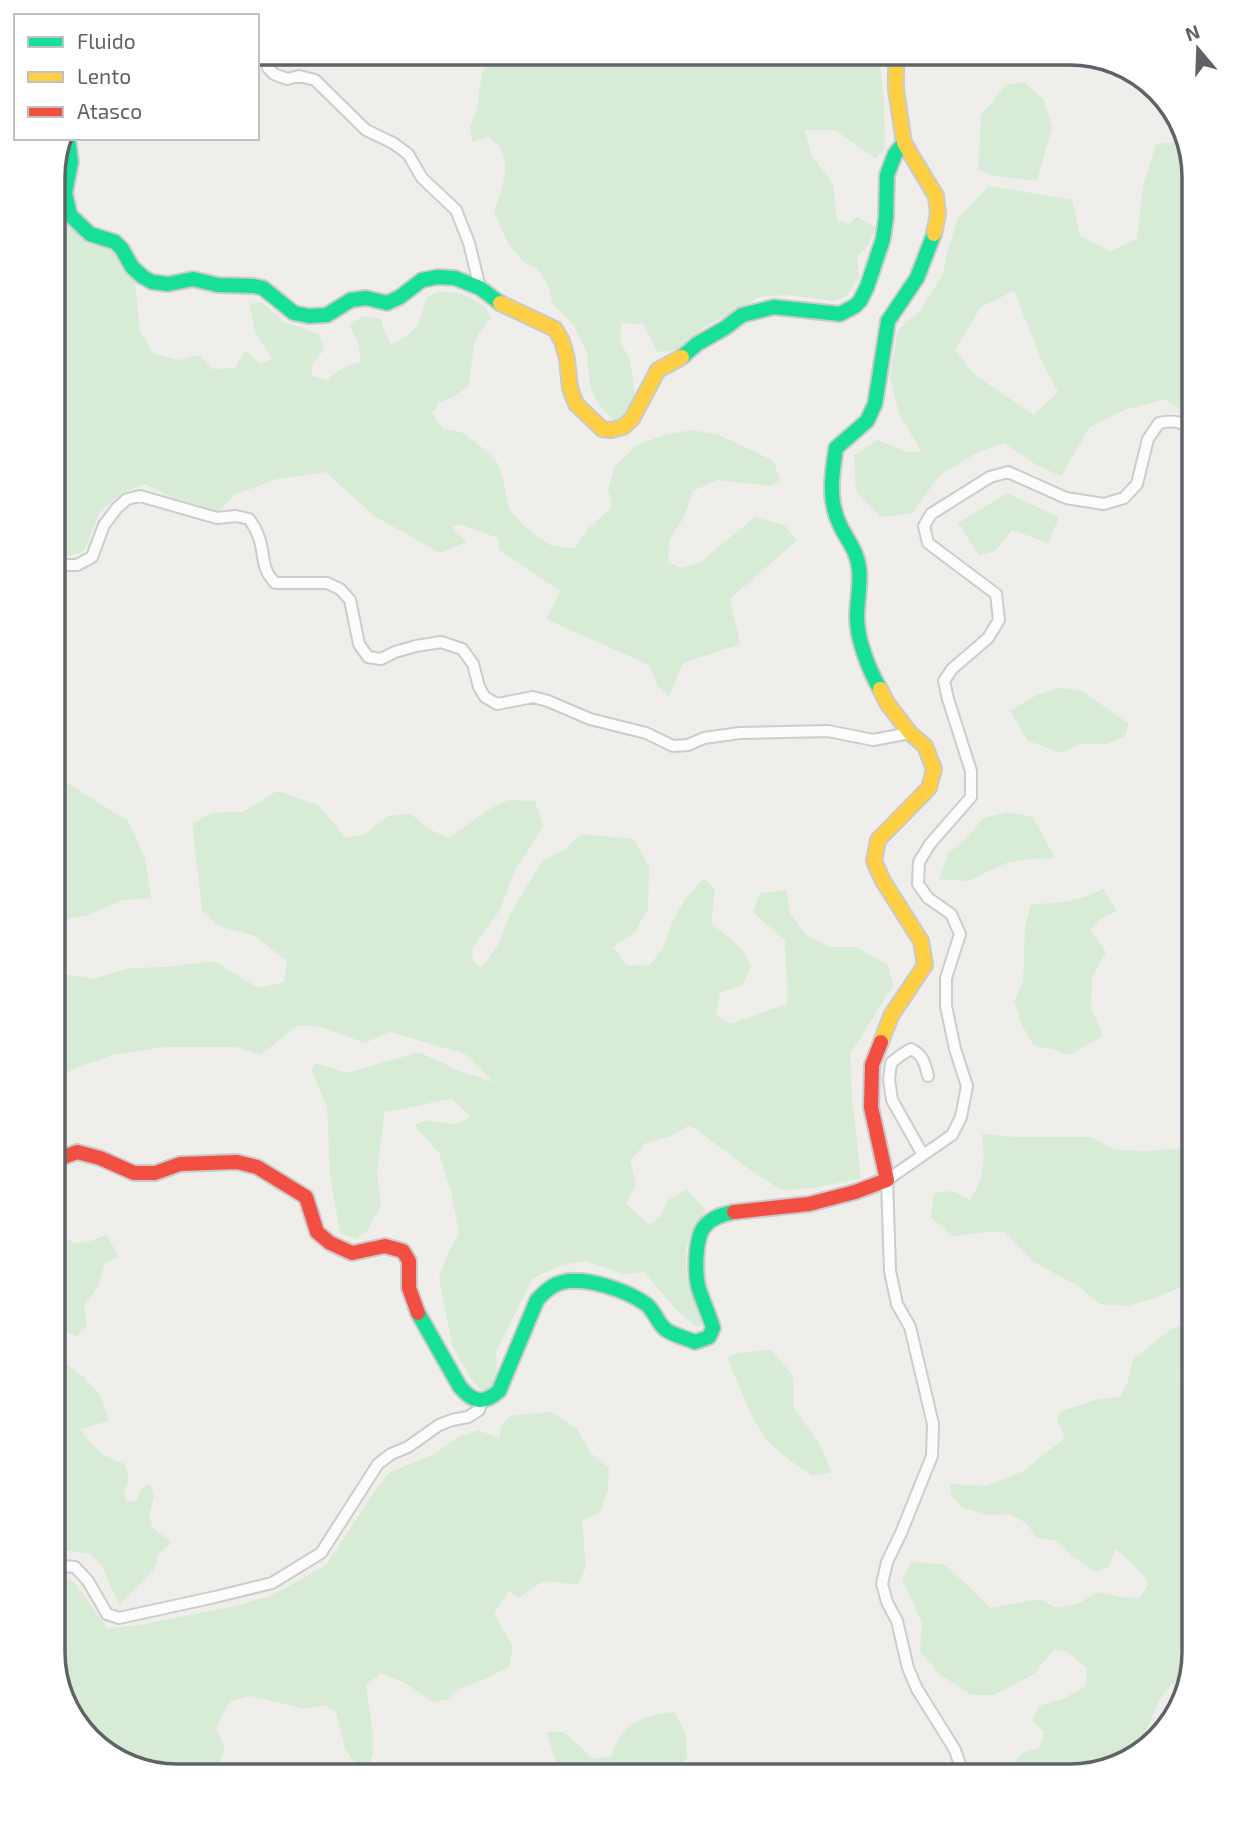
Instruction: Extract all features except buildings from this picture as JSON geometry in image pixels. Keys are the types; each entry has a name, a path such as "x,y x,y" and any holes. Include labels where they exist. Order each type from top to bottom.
{"street":[{"path":"267,65 274,74 287,79 299,76 315,80 366,130 393,143 408,154 422,178 456,210 469,243 480,288"},
{"path":"896,65 896,89 904,143 936,196 938,214 933,239 917,278 888,321 875,404 867,421 836,448 831,481 833,506 839,524 853,547 859,568 857,621 868,667 887,702 910,733 925,746 934,769 929,788 877,840 874,861 883,881 921,941 925,965 891,1016 872,1065 872,1107 887,1181 891,1271 897,1304 910,1327 933,1424 932,1455 887,1562 882,1584 887,1602 897,1621 912,1678 955,1750 960,1764"},
{"path":"69,147 71,162 65,193 70,215 90,234 114,242 122,249 132,267 152,282 168,284 193,279 218,285 254,286 263,288 294,313 309,316 327,315 352,300 366,298 387,303 400,297 422,280 455,278 480,288 496,301 555,329 562,341 570,388 576,404 595,424 602,429 611,430 623,427 632,419 658,370 681,358 742,315 775,307 840,314 849,312 860,301 867,286 885,230 885,183 888,167 893,154 904,143"},
{"path":"65,1157 76,1152 100,1158 134,1173 155,1172 180,1164 237,1162 257,1167 306,1198 317,1232 330,1242 352,1253 385,1246 402,1251 409,1261 409,1288 423,1323 460,1387 469,1397 482,1400 491,1398 499,1391 537,1300 545,1291 562,1282 600,1284 629,1294 648,1305 666,1329 695,1342 709,1337 713,1328 709,1310 698,1285 696,1260 701,1232 705,1225 718,1216 732,1212 809,1204 887,1181 952,1135 961,1116 967,1086 955,1049 946,1006 946,978 960,934 951,914 928,898 918,884 919,862 930,844 971,797 971,771 944,681 952,669 988,638 999,620 996,594 928,543 924,526 931,514 990,477 1008,472 1066,498 1104,504 1124,498 1137,484 1148,439 1159,423 1174,420 1182,423"},
{"path":"65,565 77,565 92,556 104,525 117,508 127,499 140,496 217,518 236,516 249,519 257,530 266,573 275,583 327,583 350,600 359,644 368,657 381,659 405,649 441,642 462,649 472,664 485,698 497,704 533,697 590,719 646,733 673,746 740,733 828,731 873,740 910,733"},
{"path":"923,1154 892,1100 889,1080 891,1063 911,1049 919,1053 925,1061 928,1076"},
{"path":"65,1566 75,1567 88,1581 107,1614 118,1618 272,1583 321,1553 384,1459 408,1447 439,1425 468,1417 479,1410 482,1400"}],"green space":[{"path":"487,65 881,65 885,147 876,159 835,130 805,130 811,154 833,184 837,220 849,224 857,217 876,227 867,247 857,256 859,278 846,296 835,301 786,295 760,297 708,325 676,350 657,352 644,324 622,323 620,340 630,361 636,399 616,423 600,406 591,389 588,355 574,325 552,303 549,287 538,269 523,262 507,242 494,212 504,181 504,156 500,147 488,137 472,142 470,127 477,108 482,73"},
{"path":"1024,82 1044,100 1052,127 1037,181 995,176 978,170 981,115 1006,85"},
{"path":"1177,143 1182,176 1182,411 1165,399 1125,410 1090,427 1061,476 1038,466 1004,443 978,452 939,476 912,513 881,517 856,491 854,456 877,440 907,452 922,452 899,414 890,376 898,330 921,309 942,276 958,218 989,186 1072,200 1080,236 1111,251 1137,239 1143,187 1156,144","holes":["1014,291 1044,366 1058,392 1034,415 975,375 955,350 981,307"]},
{"path":"65,212 70,222 93,243 125,255 135,281 140,331 154,354 178,360 199,355 212,369 235,368 245,350 260,364 273,359 256,335 249,304 262,302 282,321 319,334 324,350 312,364 312,376 328,380 342,368 360,362 359,345 350,326 362,316 381,319 385,334 392,345 416,327 426,298 440,291 462,294 485,306 491,318 474,344 469,385 455,396 440,402 432,413 443,429 461,432 497,462 509,509 525,527 550,545 574,549 586,531 612,506 608,489 615,466 637,445 665,435 692,430 719,435 774,461 780,482 770,486 718,480 693,491 684,517 670,539 668,562 682,568 699,563 755,517 784,525 797,540 730,599 740,644 683,663 669,696 658,686 649,665 546,619 560,591 499,550 498,538 459,524 452,528 467,542 440,553 376,517 325,472 277,479 236,494 219,511 177,499 145,484 124,492 100,511 84,551 65,557"},
{"path":"1007,493 1059,517 1048,543 1012,530 995,551 979,555 958,523"},
{"path":"1058,688 1082,691 1129,724 1125,737 1106,744 1079,744 1062,753 1028,741 1010,711 1037,695"},
{"path":"65,782 128,821 145,858 151,898 122,900 88,915 65,919"},
{"path":"277,791 318,805 346,838 365,834 388,816 411,814 429,829 449,838 488,810 508,800 535,801 543,826 513,874 501,908 471,951 474,963 482,967 498,945 510,914 542,861 564,850 581,834 634,839 649,867 648,909 635,932 613,947 626,965 649,966 664,947 673,920 686,898 704,878 715,889 711,923 741,948 752,966 742,985 720,993 716,1014 730,1024 787,1004 785,940 753,912 760,893 787,890 790,913 806,935 831,947 856,947 888,965 893,986 850,1054 861,1178 815,1188 781,1190 690,1125 669,1137 646,1143 630,1160 636,1184 626,1204 650,1225 661,1216 667,1201 686,1189 706,1210 686,1248 686,1276 706,1318 699,1328 680,1314 644,1272 623,1274 586,1261 561,1265 533,1278 496,1351 497,1377 491,1389 481,1390 470,1377 452,1345 439,1278 459,1233 451,1192 439,1153 414,1125 425,1121 455,1124 471,1117 452,1099 385,1111 377,1172 381,1205 367,1231 356,1239 340,1233 330,1174 327,1108 312,1071 315,1063 347,1073 419,1052 462,1072 494,1082 465,1054 390,1032 365,1043 322,1027 299,1025 260,1055 236,1047 164,1047 113,1055 71,1070 65,1076 65,974 94,979 129,968 169,967 214,961 258,988 284,982 287,961 253,935 218,926 202,911 193,823 212,813 243,812"},
{"path":"1008,812 1033,817 1055,858 1006,863 968,881 939,879 948,854 984,818"},
{"path":"1103,889 1117,911 1102,918 1090,930 1106,952 1092,977 1091,1008 1103,1036 1069,1055 1034,1046 1022,1025 1014,1001 1023,982 1025,926 1031,904 1068,901"},
{"path":"982,1134 1014,1137 1092,1137 1115,1150 1182,1148 1182,1286 1156,1298 1127,1306 1100,1304 1078,1286 1034,1262 1005,1232 952,1236 931,1217 934,1193 952,1191 970,1200 979,1183 984,1152"},
{"path":"106,1235 119,1256 105,1263 98,1287 84,1305 87,1326 76,1337 65,1331 65,1237 76,1244"},
{"path":"1182,1325 1182,1652 1177,1683 1171,1684 1158,1702 1145,1736 1113,1756 1085,1763 1013,1764 1023,1753 1039,1748 1044,1732 1032,1720 1039,1706 1065,1698 1086,1686 1087,1668 1067,1652 1054,1649 1034,1674 994,1695 971,1695 941,1675 920,1652 922,1624 902,1581 911,1562 943,1564 990,1608 1040,1599 1057,1608 1078,1604 1097,1592 1139,1598 1149,1584 1133,1564 1115,1549 1110,1566 1095,1572 1055,1540 1037,1538 1026,1523 1010,1514 989,1515 963,1508 952,1497 950,1484 986,1486 1023,1471 1065,1438 1057,1420 1060,1412 1098,1399 1120,1397 1128,1381 1133,1359 1170,1330"},
{"path":"770,1350 793,1375 794,1408 818,1441 832,1472 812,1476 775,1448 754,1419 727,1357"},
{"path":"65,1363 84,1377 101,1396 109,1421 80,1429 99,1451 125,1464 129,1479 124,1491 127,1502 137,1501 141,1490 149,1483 154,1497 149,1515 153,1528 172,1543 159,1553 154,1569 119,1605 101,1564 90,1554 65,1550"},
{"path":"551,1412 576,1428 591,1453 609,1468 608,1490 600,1512 582,1521 586,1567 578,1585 543,1581 519,1598 509,1591 494,1613 513,1647 509,1667 458,1689 447,1700 433,1702 405,1683 381,1673 366,1685 373,1734 370,1764 356,1764 345,1749 336,1712 324,1705 306,1709 250,1696 230,1701 216,1729 225,1748 220,1764 169,1764 141,1758 114,1745 88,1721 73,1695 66,1667 65,1577 75,1583 107,1628 139,1625 236,1606 271,1596 326,1565 390,1472 433,1455 458,1437 478,1430 499,1438 502,1425 510,1416"},
{"path":"675,1712 686,1735 687,1759 678,1764 556,1764 547,1732 564,1732 594,1759 611,1756 628,1728 643,1718"}],"traffic: fast":[{"path":"682,357 742,315 774,307 840,314 855,306 867,287 883,239 887,175 895,154 904,143"},
{"path":"65,193 71,162 69,147"},
{"path":"65,193 70,215 90,234 115,242 132,267 152,282 168,284 193,279 218,285 254,286 263,288 294,313 309,316 327,315 351,300 366,298 387,303 400,297 422,280 438,277 455,278 480,288 500,303"},
{"path":"880,689 861,645 857,617 859,568 854,550 833,505 833,467 836,448 867,421 875,404 888,321 917,278 934,234"},
{"path":"418,1313 460,1387 478,1400 488,1398 499,1391 537,1300 549,1289 563,1282 595,1283 628,1294 649,1307 668,1331 695,1342 709,1337 713,1328 697,1280 699,1238 711,1220 734,1212"}],"traffic: slow":[{"path":"896,65 896,89 904,143 936,196 938,214 934,234"},
{"path":"500,303 555,329 562,341 570,388 576,404 602,429 623,427 632,419 658,370 682,357"},
{"path":"880,689 887,703 910,733 925,746 934,769 929,788 878,840 874,861 883,881 921,941 925,965 891,1016 881,1042"}],"traffic: jam":[{"path":"734,1212 809,1204 887,1180 871,1107 872,1065 881,1042"},
{"path":"65,1157 77,1152 100,1158 134,1173 155,1173 180,1164 237,1162 257,1167 306,1197 317,1232 330,1243 352,1253 385,1246 403,1251 409,1261 409,1288 418,1313"}]}
